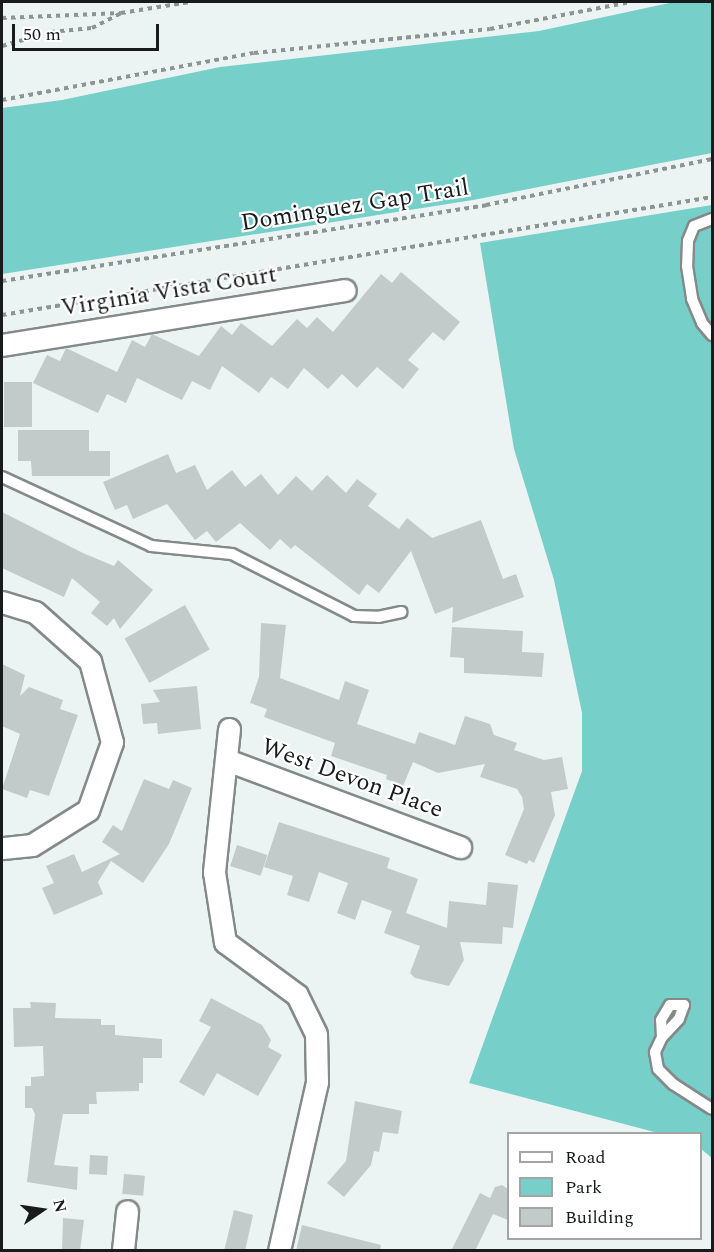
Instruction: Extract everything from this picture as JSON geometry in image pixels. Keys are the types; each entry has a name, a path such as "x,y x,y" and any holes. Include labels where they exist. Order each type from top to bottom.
{"street":[{"name":"Virginia Vista Court","path":"2,345 345,290"},
{"path":"2,602 35,612 90,661 112,742 88,810 32,845 2,848"},
{"name":"West Devon Place","path":"229,729 214,872 225,942 297,994 316,1034 317,1082 279,1251"},
{"name":"West Devon Place","path":"227,760 460,847"},
{"path":"123,1251 127,1211"}],"lane":[{"path":"712,219 694,226 688,241 687,266 692,299 702,323 712,335"},
{"path":"2,477 151,546 232,554 354,616 378,617 401,612"},
{"path":"662,1037 655,1052 658,1069 673,1084 712,1109"}],"path":[{"path":"2,18 121,13 190,2"},
{"path":"2,100 254,53 490,29 630,2"},
{"path":"2,46 51,32 92,28 121,13"},
{"name":"Dominguez Gap Trail","path":"2,281 486,205 712,159"},
{"path":"2,315 712,197"}],"green space":[{"path":"674,2 712,2 712,153 473,200 2,274 2,108 62,100 220,67 539,31"},
{"path":"712,205 712,1158 702,1150 702,1132 654,1132 469,1083 582,771 582,713 554,580 514,449 480,243"}],"building":[{"path":"401,272 460,322 444,341 433,332 408,360 419,369 403,389 377,367 357,388 342,374 328,389 304,368 288,389 271,377 259,393 222,366 210,390 192,381 182,400 137,378 126,403 107,394 98,413 33,383 47,355 60,361 66,348 117,372 132,340 145,347 152,334 199,356 221,326 232,335 241,323 272,346 297,319 307,328 317,317 333,332 381,274 392,283"},
{"path":"4,382 32,382 32,427 4,427"},
{"path":"18,430 89,430 89,451 110,451 110,476 32,476 31,461 18,461"},
{"path":"168,454 176,473 195,465 207,490 232,470 245,487 261,474 278,495 296,476 312,491 327,475 346,493 357,479 377,494 368,506 399,529 407,518 432,538 481,520 503,579 516,574 524,597 452,623 453,607 435,614 411,551 379,593 367,584 359,595 295,545 291,549 280,539 270,550 240,523 216,542 207,531 195,540 167,504 133,519 127,505 115,510 103,482"},
{"path":"2,512 114,566 118,560 153,590 120,629 114,618 107,626 91,613 100,602 72,578 64,597 2,568"},
{"path":"185,605 210,650 149,683 125,638"},
{"path":"261,623 286,625 280,678 339,700 345,681 369,690 357,724 415,744 419,732 455,745 465,716 490,724 494,735 517,743 514,750 544,760 562,757 568,789 551,792 555,815 534,863 529,860 527,864 505,855 524,809 522,797 517,789 480,777 485,764 438,773 413,762 403,786 386,779 387,775 331,756 335,743 264,717 267,709 250,703 259,677"},
{"path":"452,627 523,631 522,652 544,653 542,677 464,673 464,658 450,657"},
{"path":"2,664 25,675 20,696 29,687 63,700 60,709 78,715 49,796 30,790 27,798 2,789 20,734 2,726"},
{"path":"197,686 201,729 158,734 157,723 143,724 141,704 160,702 153,690"},
{"path":"144,779 169,789 173,780 192,788 169,844 143,883 111,861 98,882 103,894 54,915 42,888 54,883 46,866 74,854 82,872 120,854 102,842 113,825 122,831"},
{"path":"279,822 390,858 387,868 418,879 406,913 447,928 449,901 486,905 488,882 518,885 513,928 503,927 502,944 460,942 464,960 449,986 415,978 410,973 420,946 384,933 392,911 362,900 355,920 337,913 348,883 319,872 309,902 287,895 293,876 264,867"},
{"path":"237,845 267,855 261,876 230,866"},
{"path":"211,998 262,1025 271,1040 268,1047 282,1055 258,1096 217,1073 204,1096 179,1082 211,1027 199,1021"},
{"path":"30,1002 56,1003 55,1018 101,1019 101,1025 115,1025 115,1035 162,1039 162,1058 143,1058 143,1083 139,1083 139,1091 96,1092 97,1104 89,1104 89,1114 63,1114 54,1165 78,1167 77,1190 27,1182 35,1114 32,1108 25,1108 25,1086 31,1086 31,1077 44,1076 43,1046 14,1047 13,1008 31,1008"},
{"path":"355,1101 402,1111 398,1134 383,1132 379,1152 374,1151 371,1165 344,1197 327,1183 346,1161"},
{"path":"90,1155 108,1156 107,1175 89,1174"},
{"path":"124,1174 145,1176 143,1196 122,1194"},
{"path":"502,1185 507,1188 507,1220 493,1214 475,1251 451,1251 480,1193 490,1198 495,1187"},
{"path":"234,1210 253,1215 245,1251 224,1251"},
{"path":"63,1218 84,1220 80,1251 62,1251"},
{"path":"302,1225 381,1245 380,1251 296,1251"}]}
